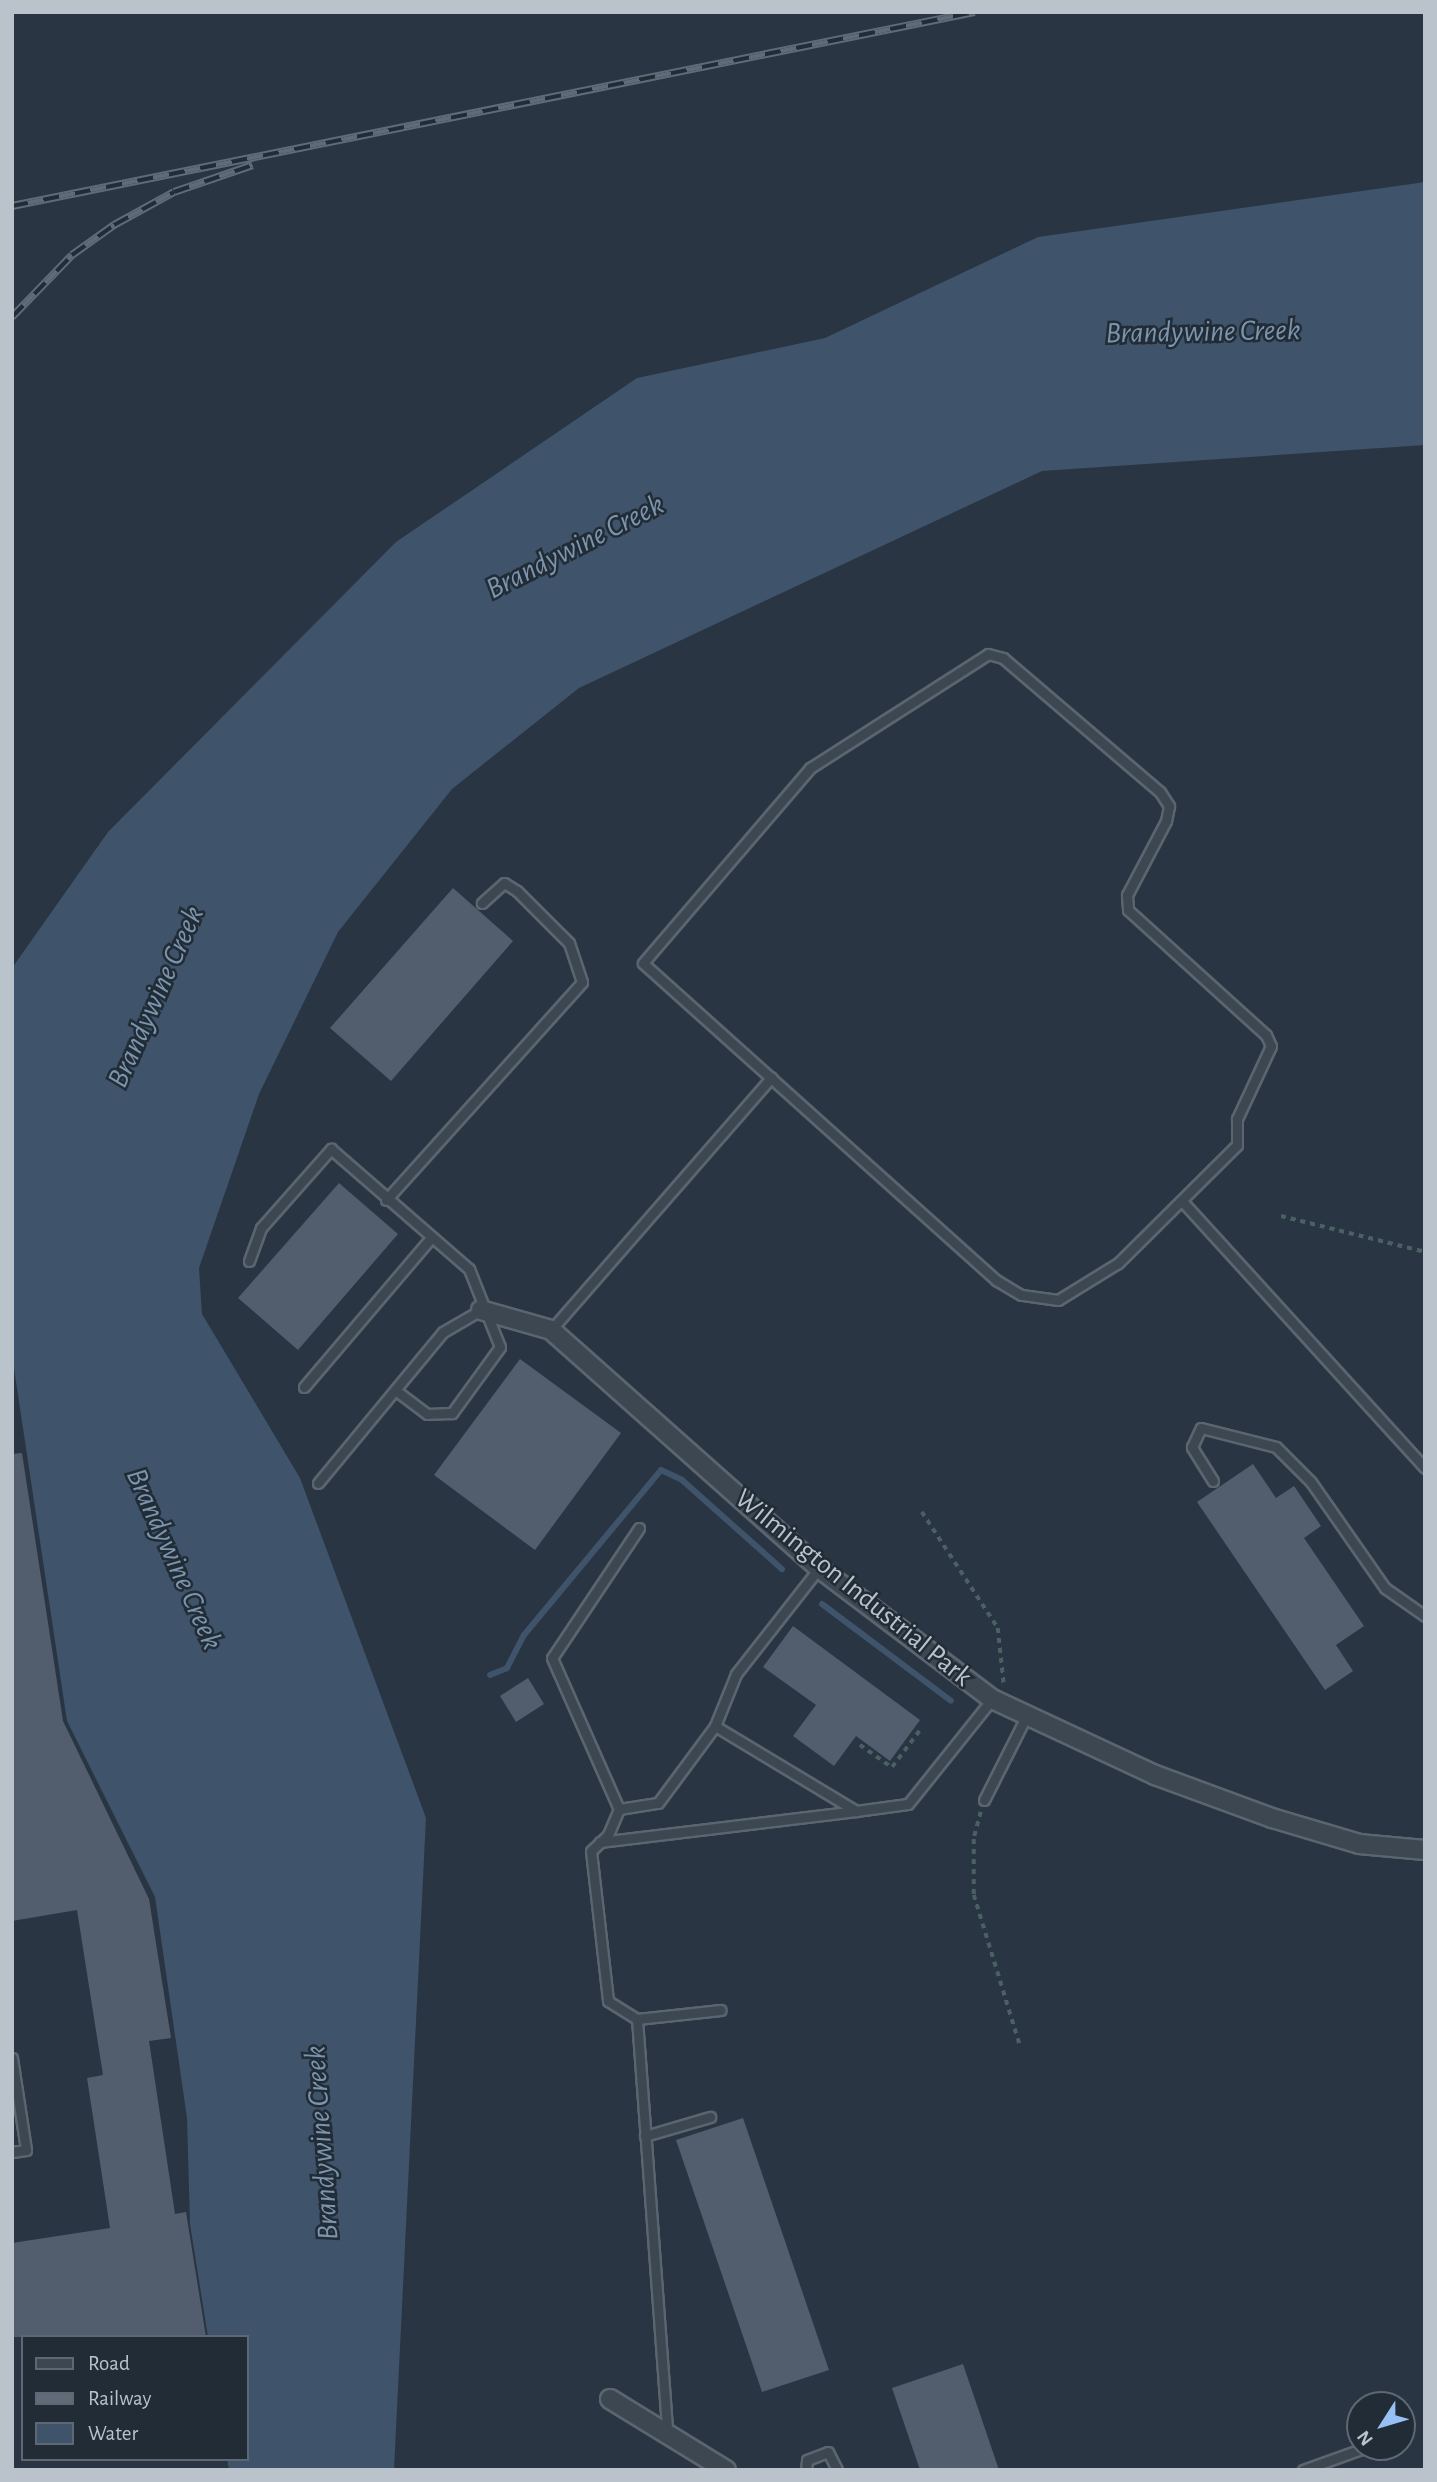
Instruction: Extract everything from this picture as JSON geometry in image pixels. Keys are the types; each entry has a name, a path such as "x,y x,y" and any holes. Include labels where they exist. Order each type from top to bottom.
{"street":[{"name":"Wilmington Industrial Park","path":"481,1310 551,1330 819,1569 997,1702 1155,1775 1319,1834 1425,1850"},
{"path":"610,2399 726,2470"}],"lane":[{"path":"995,656 1160,792 1169,806 1166,821 1127,895 1128,910 1266,1035 1271,1046 1237,1119 1237,1144 1182,1201 1078,1292 1058,1300 1021,1295 996,1280 643,963 810,768 976,658 995,656"},
{"path":"386,1200 582,982 569,943 517,891 504,883 482,903"},
{"path":"551,1330 771,1078"},
{"path":"249,1261 261,1228 331,1149 386,1200 469,1269 481,1310 500,1346 452,1413 427,1414 396,1391"},
{"path":"1182,1201 1425,1468"},
{"path":"304,1387 431,1238"},
{"path":"318,1483 443,1332 481,1310"},
{"path":"1213,1481 1192,1447 1201,1428 1276,1447 1311,1482 1385,1588 1425,1616"},
{"path":"619,1809 552,1658 639,1528"},
{"path":"721,2010 637,2019 616,2009 603,1991 591,1851 619,1809 658,1803 715,1726 736,1674 819,1569"},
{"path":"598,1843 908,1804 997,1702"},
{"path":"984,1800 1026,1717"},
{"path":"715,1726 856,1811"},
{"path":"637,2019 667,2432"},
{"path":"12,2058 26,2150 12,2152"},
{"path":"645,2136 710,2117"},
{"path":"806,2470 807,2460 828,2452 837,2470"},
{"path":"1303,2470 1346,2455"}],"path":[{"path":"1281,1216 1425,1252"},
{"path":"922,1511 998,1628 1007,1664 997,1702"},
{"path":"860,1745 892,1767 920,1730"},
{"path":"984,1800 974,1839 974,1895 1020,2045"}],"water":[{"name":"Brandywine Creek","path":"1425,182 1425,445 1042,471 579,688 452,789 338,932 259,1094 199,1268 202,1314 300,1478 426,1818 394,2470 229,2470 227,2461 248,2461 248,2335 208,2335 190,2224 187,2118 155,1897 67,1721 12,1355 12,968 108,832 396,542 637,378 825,338 1038,237"}],"building":[{"path":"453,888 513,941 391,1081 330,1028"},
{"path":"339,1183 398,1234 298,1350 238,1298"},
{"path":"520,1359 621,1433 535,1550 434,1475"},
{"path":"22,1453 63,1721 149,1899 171,2038 149,2041 175,2214 186,2212 206,2335 12,2337 12,2243 110,2228 87,2078 103,2075 77,1910 12,1921 12,1454"},
{"path":"1253,1464 1276,1498 1294,1486 1321,1526 1304,1538 1364,1626 1336,1645 1353,1671 1325,1690 1197,1502"},
{"path":"793,1626 920,1720 890,1761 856,1736 834,1766 793,1736 816,1705 763,1667"},
{"path":"528,1678 544,1704 516,1722 500,1696"},
{"path":"743,2118 829,2370 762,2392 676,2140"},
{"path":"963,2364 999,2470 920,2470 892,2388"}],"waterway":[{"path":"490,1675 507,1668 524,1635 661,1470 682,1480 782,1569"},
{"path":"822,1604 951,1701"}],"railway":[{"path":"12,206 975,12"},
{"path":"12,317 72,255 114,225 174,192 253,165"}]}
